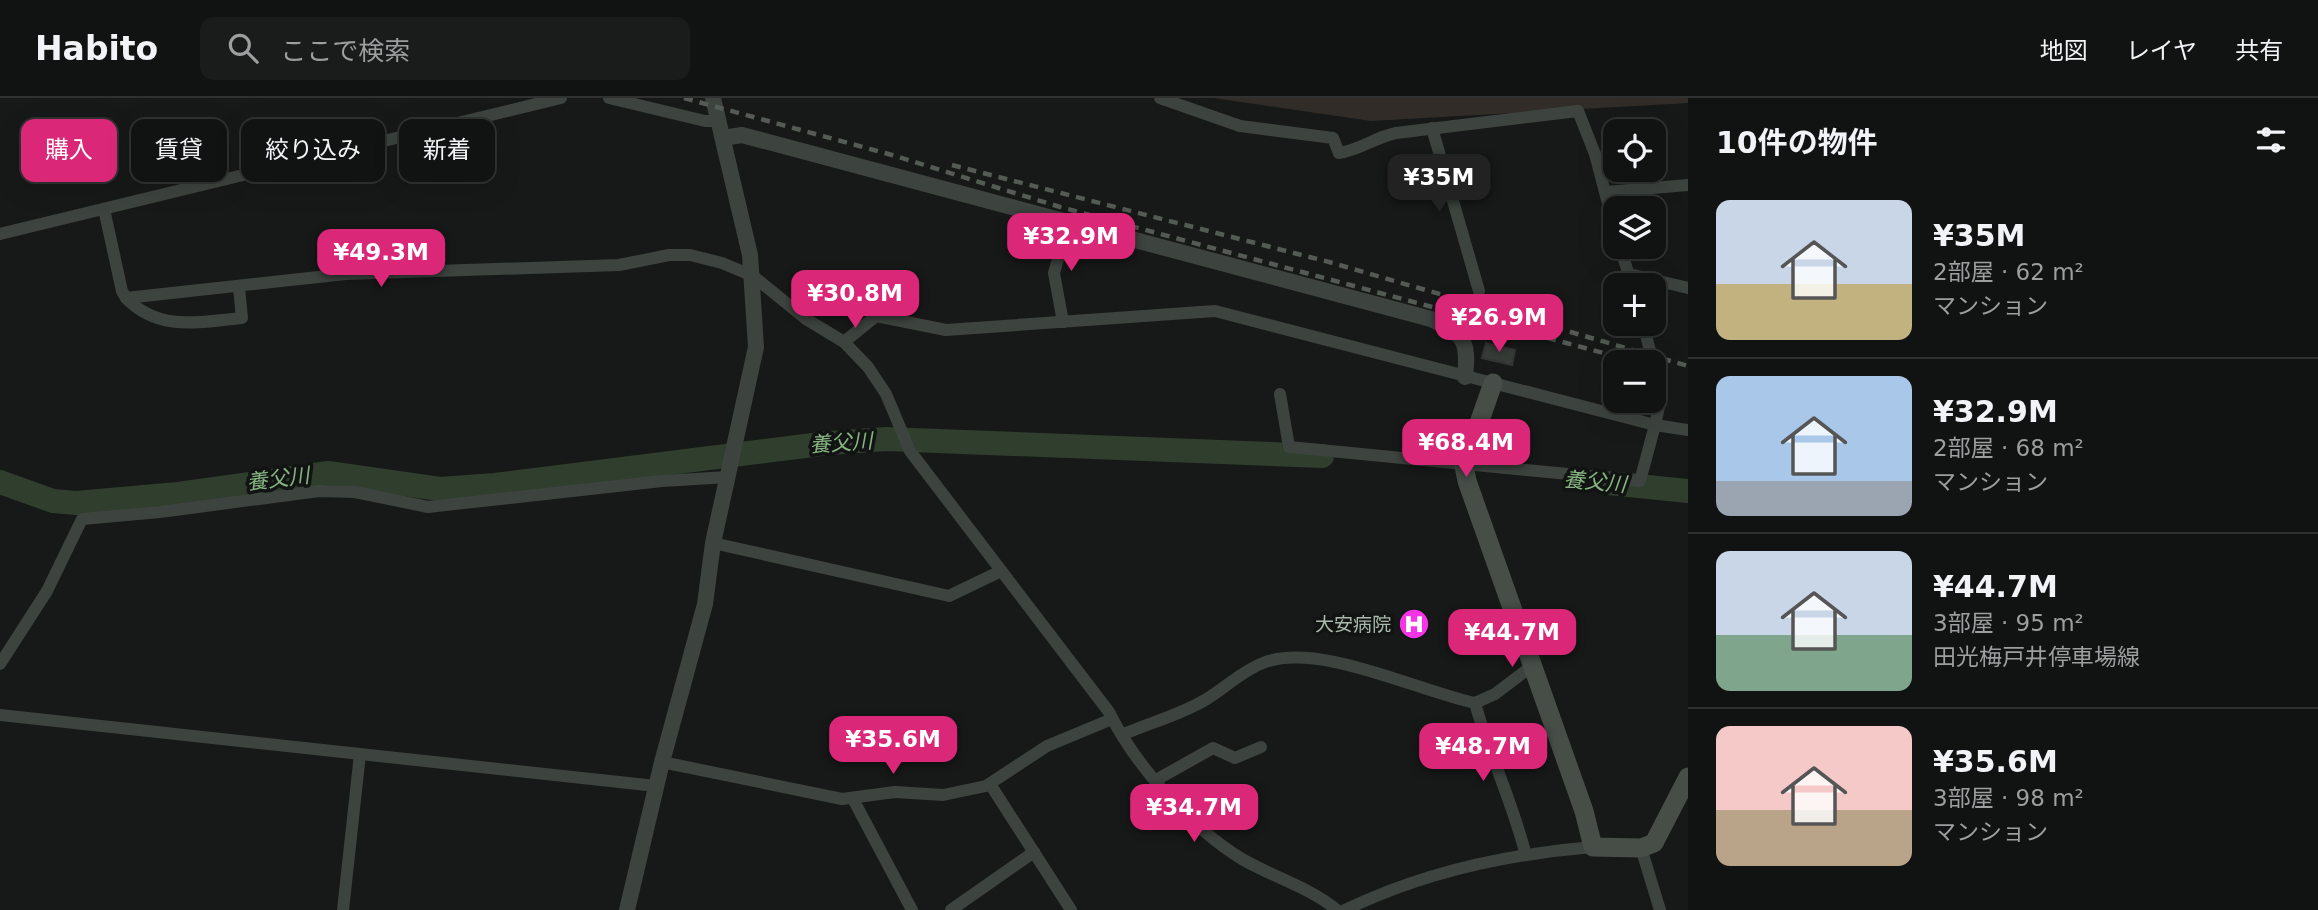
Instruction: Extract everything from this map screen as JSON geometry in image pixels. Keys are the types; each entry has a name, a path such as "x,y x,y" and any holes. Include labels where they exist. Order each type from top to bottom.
{"main road":[{"path":"1493,383 1466,469 1584,811 1593,847 1641,848 1654,843 1688,777"}],"street":[{"path":"0,234 561,98"},
{"path":"609,98 705,121 719,121"},
{"path":"627,910 662,762 705,604 713,542 756,347 753,276 713,98"},
{"path":"1160,98 1240,126 1333,138 1339,153 1357,150 1382,136 1578,111 1607,196"},
{"path":"1432,128 1479,291"},
{"path":"723,138 742,135 1431,319 1459,332 1467,349 1465,377"},
{"path":"1606,192 1688,185"},
{"path":"104,209 122,291 139,312 172,324 242,318 239,288"},
{"path":"1063,322 1054,273 1068,223"},
{"path":"126,298 239,288 345,274 619,265 669,255 690,255 722,262 753,276 806,319 844,342 868,367 886,394 910,451 1156,780 1195,823 1226,848 1336,910"},
{"path":"1666,285 1688,288"},
{"path":"844,342 876,316 946,330 1214,311 1655,425 1688,430"},
{"path":"1280,394 1289,447 1466,469 1640,481 1658,413"},
{"path":"0,664 47,591 82,519 160,512 319,491 355,492 428,507 729,473"},
{"path":"713,542 948,596 1001,571"},
{"path":"1122,735 1194,706 1247,671 1281,658 1299,657 1342,663 1475,703 1495,694 1532,666"},
{"path":"1475,703 1487,747 1515,814 1525,852"},
{"path":"0,715 656,786"},
{"path":"662,762 853,799 895,792 943,795 990,784 1046,746 1112,719"},
{"path":"1156,780 1213,748 1235,758 1261,747"},
{"path":"343,910 360,754"},
{"path":"990,784 1071,910"},
{"path":"853,799 912,910"},
{"path":"1345,910 1412,881 1525,852 1593,847"},
{"path":"1641,848 1660,910"},
{"path":"951,910 1034,852"}],"shaded area":[{"path":"1213,98 1688,98 1688,103 1371,121"}],"building":[{"path":"1486,343 1515,350 1512,365 1482,358"}],"waterway":[{"name":"養父川","path":"0,482 53,501 76,503 178,494 328,473 440,489 495,485 829,443 887,439 1322,456"},
{"name":"養父川","path":"1609,483 1688,491"}],"railway":[{"path":"684,98 892,155 1060,207 1603,353"},
{"path":"952,165 1329,262 1688,366"}],"place":[{"name":"大安病院","path":"1414,624"}]}
